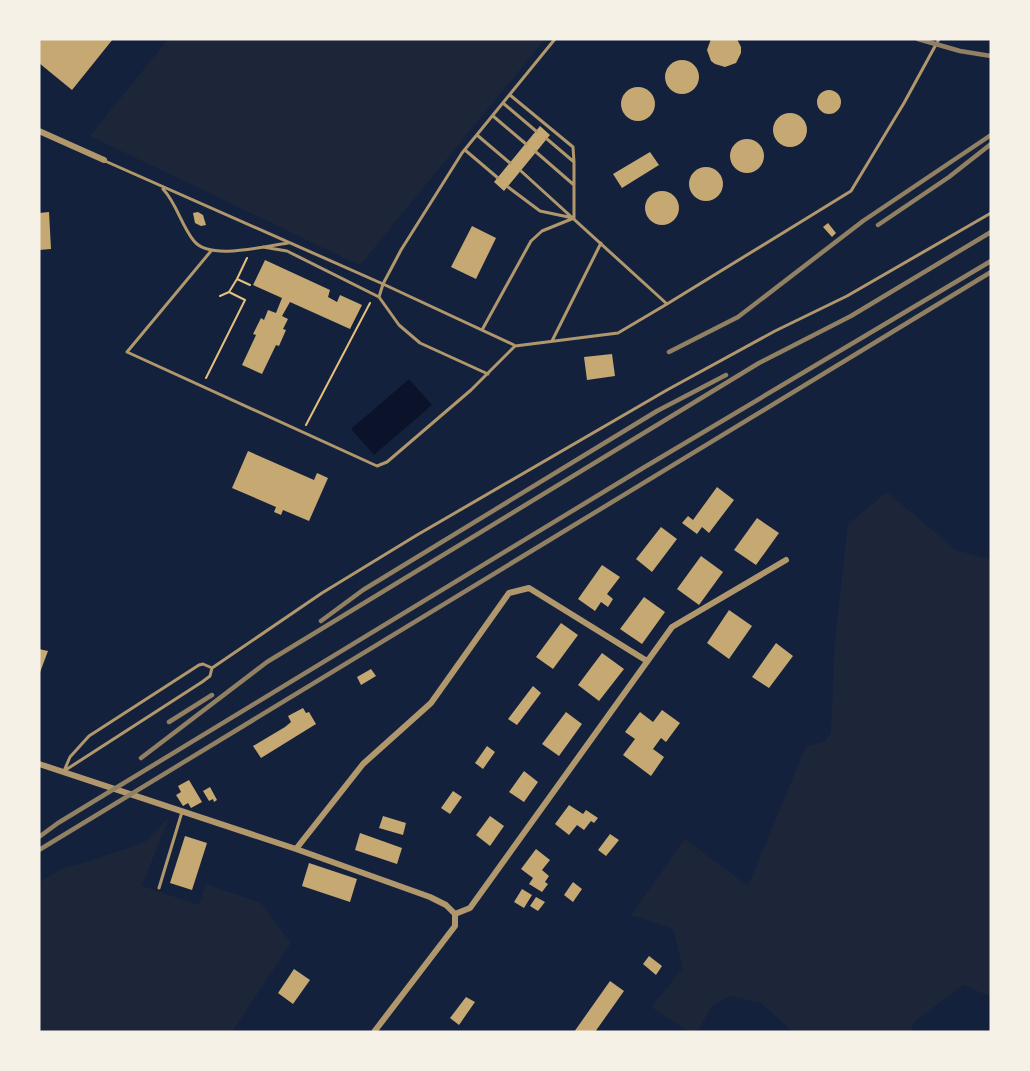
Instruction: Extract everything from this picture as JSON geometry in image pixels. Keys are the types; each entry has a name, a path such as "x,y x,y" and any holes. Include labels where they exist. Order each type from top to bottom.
{"street":[{"path":"39,131 104,160"},
{"path":"455,914 470,908 672,627 786,560"},
{"path":"296,849 363,764 431,703 509,593 530,588 647,661"},
{"path":"39,764 296,849 430,897 446,905 455,914 455,927 374,1032"}],"lane":[{"path":"379,297 383,284 401,250 465,150 555,39"},
{"path":"104,160 383,284 515,346 618,333 851,191 939,39"},
{"path":"510,95 573,147 574,218"},
{"path":"503,103 536,131"},
{"path":"493,116 526,144"},
{"path":"477,135 510,163"},
{"path":"547,139 574,162"},
{"path":"465,150 498,178"},
{"path":"536,152 574,185"},
{"path":"521,171 667,304"},
{"path":"157,184 171,198 193,240 201,248 210,251 227,251 289,242"},
{"path":"508,187 540,211 574,218"},
{"path":"64,771 202,682 210,676 212,668 322,593 427,529 667,390 775,331 847,296 991,213"},
{"path":"482,330 531,241 542,231 574,218"},
{"path":"552,341 601,243"},
{"path":"255,247 287,251 379,297 399,325 420,343 488,374"},
{"path":"210,251 127,352 377,466 387,462 488,374 515,346"},
{"path":"64,771 70,757 89,736 199,665 212,668"},
{"path":"159,888 182,812"}],"path":[{"path":"220,296 229,292 246,258 255,257"},
{"path":"237,279 250,285"},
{"path":"202,386 245,300 229,292"},
{"path":"302,433 369,304 379,297"}],"shaded area":[{"path":"168,39 545,39 361,264 357,264 90,136"},
{"path":"409,379 432,405 374,455 351,429"},
{"path":"887,492 956,550 991,560 991,997 963,985 914,1022 911,1032 793,1032 761,1003 731,996 712,1006 697,1032 690,1032 651,1007 683,968 673,929 631,915 685,839 748,886 806,746 825,742 831,733 835,640 848,524"},
{"path":"169,817 142,886 199,905 206,884 261,903 291,943 232,1032 39,1032 39,882 66,867 145,842"}],"building":[{"path":"39,39 113,39 72,90 39,63"},
{"path":"711,39 737,39 741,53 736,63 725,67 711,61 707,50"},
{"path":"682,60 694,65 699,77 694,89 682,94 670,89 665,77 670,65"},
{"path":"638,87 650,92 655,104 650,116 638,121 626,116 621,104 626,92"},
{"path":"829,90 838,93 841,102 838,111 829,114 820,111 817,102 820,93"},
{"path":"790,113 802,118 807,130 802,142 790,147 778,142 773,130 778,118"},
{"path":"540,126 550,135 504,191 494,182"},
{"path":"747,139 759,144 764,156 759,168 747,173 735,168 730,156 735,144"},
{"path":"650,152 659,165 622,188 613,174"},
{"path":"706,167 718,172 723,184 718,196 706,201 694,196 689,184 694,172"},
{"path":"662,191 674,196 679,208 674,220 662,225 650,220 645,208 650,196"},
{"path":"49,212 51,249 39,250 39,213"},
{"path":"198,212 203,215 206,225 201,226 195,223 193,213"},
{"path":"828,223 836,233 832,237 823,227"},
{"path":"472,226 496,238 476,279 451,267"},
{"path":"265,260 330,290 328,297 337,302 340,295 362,305 350,329 290,302 282,316 288,319 283,329 286,330 262,374 242,365 261,318 264,320 268,310 276,313 282,298 253,285"},
{"path":"612,354 615,376 587,380 584,357"},
{"path":"248,451 314,480 317,473 328,478 309,521 283,510 281,515 274,512 276,507 232,488"},
{"path":"717,487 734,500 709,533 702,527 697,534 682,523 688,516 693,520"},
{"path":"757,518 779,533 756,565 734,550"},
{"path":"661,527 677,539 652,572 636,559"},
{"path":"701,556 723,572 699,605 677,589"},
{"path":"602,565 620,577 607,594 613,599 608,607 601,602 595,611 578,599"},
{"path":"644,597 665,612 642,644 620,629"},
{"path":"729,610 752,626 729,659 707,643"},
{"path":"561,623 578,635 553,669 536,657"},
{"path":"776,643 793,656 769,688 752,677"},
{"path":"39,649 48,651 39,675"},
{"path":"602,653 624,669 599,701 578,685"},
{"path":"371,669 376,676 361,685 357,677"},
{"path":"533,686 541,693 517,725 508,719"},
{"path":"303,708 306,713 309,712 316,724 261,758 253,746 285,727 291,722 288,716"},
{"path":"662,710 680,723 666,742 661,738 653,749 664,757 651,776 623,755 635,739 625,732 640,712 653,722"},
{"path":"566,712 582,724 559,756 542,744"},
{"path":"487,746 495,752 483,769 475,763"},
{"path":"524,771 538,782 524,802 509,792"},
{"path":"189,780 202,802 191,808 188,803 183,806 176,795 181,792 178,786"},
{"path":"210,787 217,800 214,802 213,799 209,801 203,791"},
{"path":"453,791 462,797 450,814 441,808"},
{"path":"569,805 583,814 586,810 598,818 594,823 591,821 584,830 577,825 569,835 555,824"},
{"path":"383,816 406,823 403,835 379,828"},
{"path":"490,816 504,826 490,846 476,835"},
{"path":"360,833 402,848 397,864 355,850"},
{"path":"610,834 619,840 606,856 598,850"},
{"path":"185,836 207,843 192,890 170,883"},
{"path":"536,849 550,860 542,870 549,876 545,882 548,884 542,892 529,884 533,878 521,869"},
{"path":"309,863 357,879 350,902 302,886"},
{"path":"573,882 582,889 573,902 564,895"},
{"path":"522,889 532,895 524,908 514,902"},
{"path":"536,897 545,902 538,911 530,906"},
{"path":"649,956 662,966 656,975 643,964"},
{"path":"294,969 310,980 293,1004 278,993"},
{"path":"610,981 624,991 595,1032 574,1032"},
{"path":"466,997 475,1002 459,1025 450,1018"}],"railway":[{"path":"918,39 960,51 991,56"},
{"path":"669,352 738,317 863,221 991,135"},
{"path":"878,225 949,177 991,144"},
{"path":"141,758 267,662 759,363 851,316 991,232"},
{"path":"39,837 58,823 643,468 991,261"},
{"path":"39,850 991,272"},
{"path":"321,621 363,590 657,411 726,375"},
{"path":"169,722 212,695"}]}
